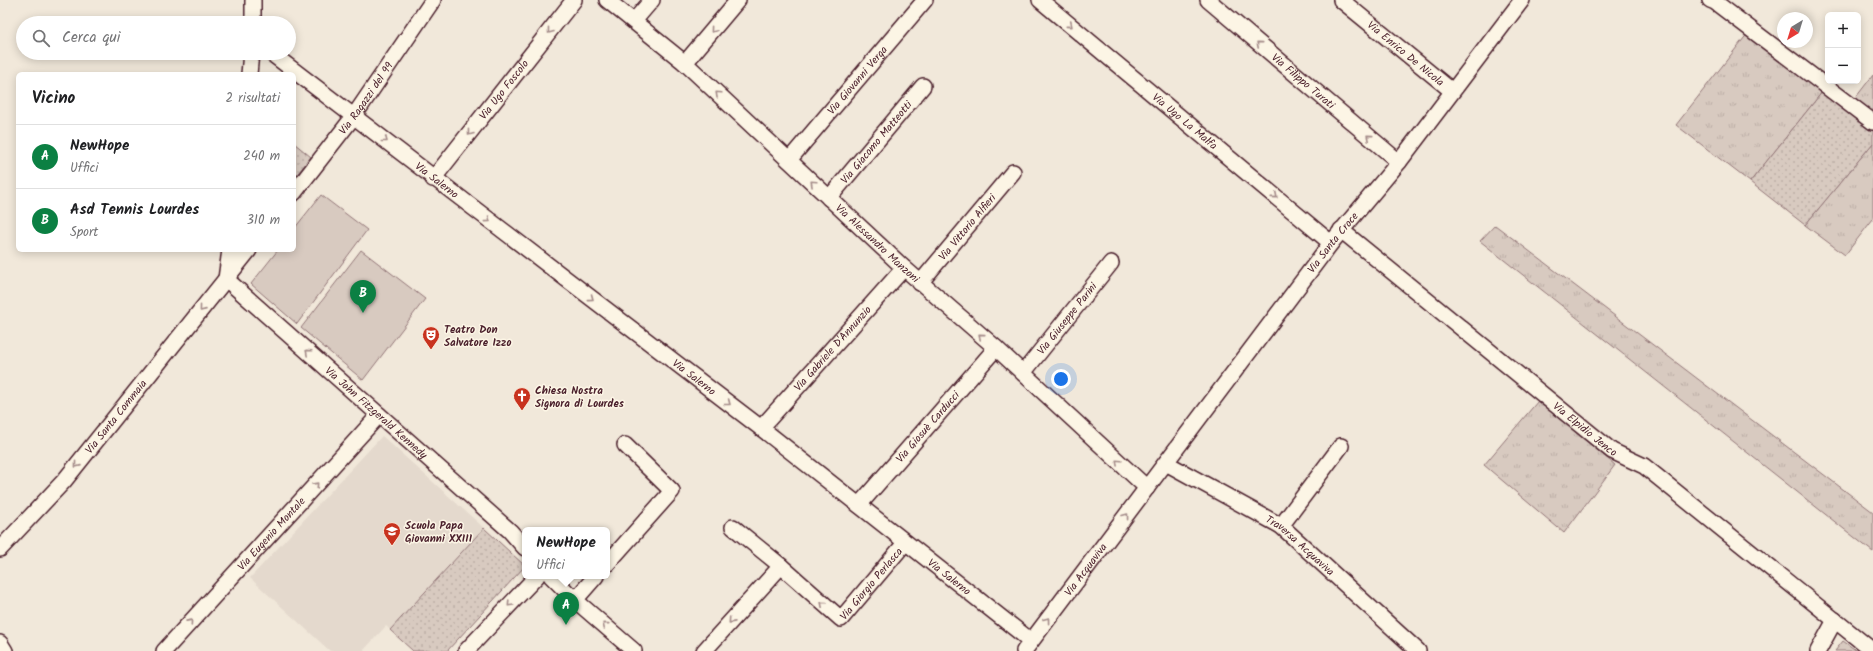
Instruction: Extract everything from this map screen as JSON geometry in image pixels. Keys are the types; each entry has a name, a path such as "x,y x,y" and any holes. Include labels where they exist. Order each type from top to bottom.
{"street":[{"path":"253,0 253,16"},
{"name":"Via Ragazzi del 99","path":"296,190 354,116 433,0"},
{"name":"Via Ugo Foscolo","path":"433,179 574,0"},
{"name":"Via Alessandro Manzoni","path":"607,0 685,63 904,268 996,348 1147,488"},
{"path":"634,21 652,0"},
{"path":"685,63 738,0"},
{"name":"Via Giovanni Verga","path":"789,160 925,0"},
{"name":"Via Ugo La Malfa","path":"1040,0 1331,243"},
{"name":"Via Filippo Turati","path":"1208,0 1399,162"},
{"name":"Via Enrico De Nicola","path":"1341,0 1452,91"},
{"name":"Via Santa Croce","path":"1147,488 1331,243 1399,162 1522,0"},
{"path":"1710,0 1715,2 1873,122"},
{"path":"249,72 250,60"},
{"name":"Via Salerno","path":"280,60 433,179 761,428 859,505 1028,646"},
{"name":"Via Giacomo Matteotti","path":"829,198 923,86"},
{"name":"Via Vittorio Alfieri","path":"920,282 1013,172"},
{"name":"Via Elpidio Jenco","path":"1341,230 1612,450 1644,466 1873,651"},
{"path":"226,279 230,252"},
{"path":"226,279 247,252"},
{"name":"Via Giuseppe Parini","path":"1023,373 1111,263"},
{"name":"Via Gabriele D'Annunzio","path":"761,428 904,268"},
{"name":"Via John Fitzgerald Kennedy","path":"226,279 510,531 522,545"},
{"name":"Via Santa Commaia","path":"0,549 64,481 226,279"},
{"name":"Via Giosuè Carducci","path":"859,505 996,348"},
{"name":"Via Eugenio Montale","path":"164,651 379,415"},
{"path":"610,561 672,491 625,445"},
{"path":"1281,526 1341,446"},
{"name":"Traversa Acquaviva","path":"1166,463 1281,526 1418,651"},
{"name":"Via Acquaviva","path":"1028,646 1147,488"},
{"name":"Via Giorgio Perlasca","path":"733,527 781,566 841,619 904,543"},
{"path":"704,651 781,566"},
{"path":"466,651 534,579"},
{"path":"554,579 575,600 634,651"},
{"path":"575,600 593,579"},
{"path":"1818,651 1835,620"},
{"path":"0,643 5,651"}],"shaded area":[{"name":"Scuola Papa Giovanni XXIII","path":"382,436 522,562 522,568 447,651 413,651 386,626 363,651 330,651 250,578"}],"green space":[{"path":"1748,33 1823,91 1750,182 1676,125"},
{"path":"1873,75 1873,116 1853,101"},
{"path":"1823,91 1873,128 1873,143 1805,225 1750,182"},
{"path":"1873,143 1873,219 1845,255 1805,225"},
{"path":"296,145 311,157 296,176"},
{"path":"321,195 367,230 297,324 251,284 276,252 296,252 296,226"},
{"path":"1495,225 1873,512 1873,552 1480,241"},
{"path":"361,250 425,299 363,380 301,328"},
{"path":"1538,401 1615,465 1564,533 1484,465"},
{"path":"484,528 522,563 522,569 447,651 413,651 390,630"},
{"path":"1843,641 1857,651 1835,651"}],"place":[{"name":"Asd Tennis Lourdes","path":"363,313"},
{"name":"Teatro Don Salvatore Izzo","path":"431,350"},
{"name":"Chiesa Nostra Signora di Lourdes","path":"522,411"},
{"name":"Scuola Papa Giovanni XXIII","path":"392,546"},
{"name":"NewHope","path":"566,625"}]}
